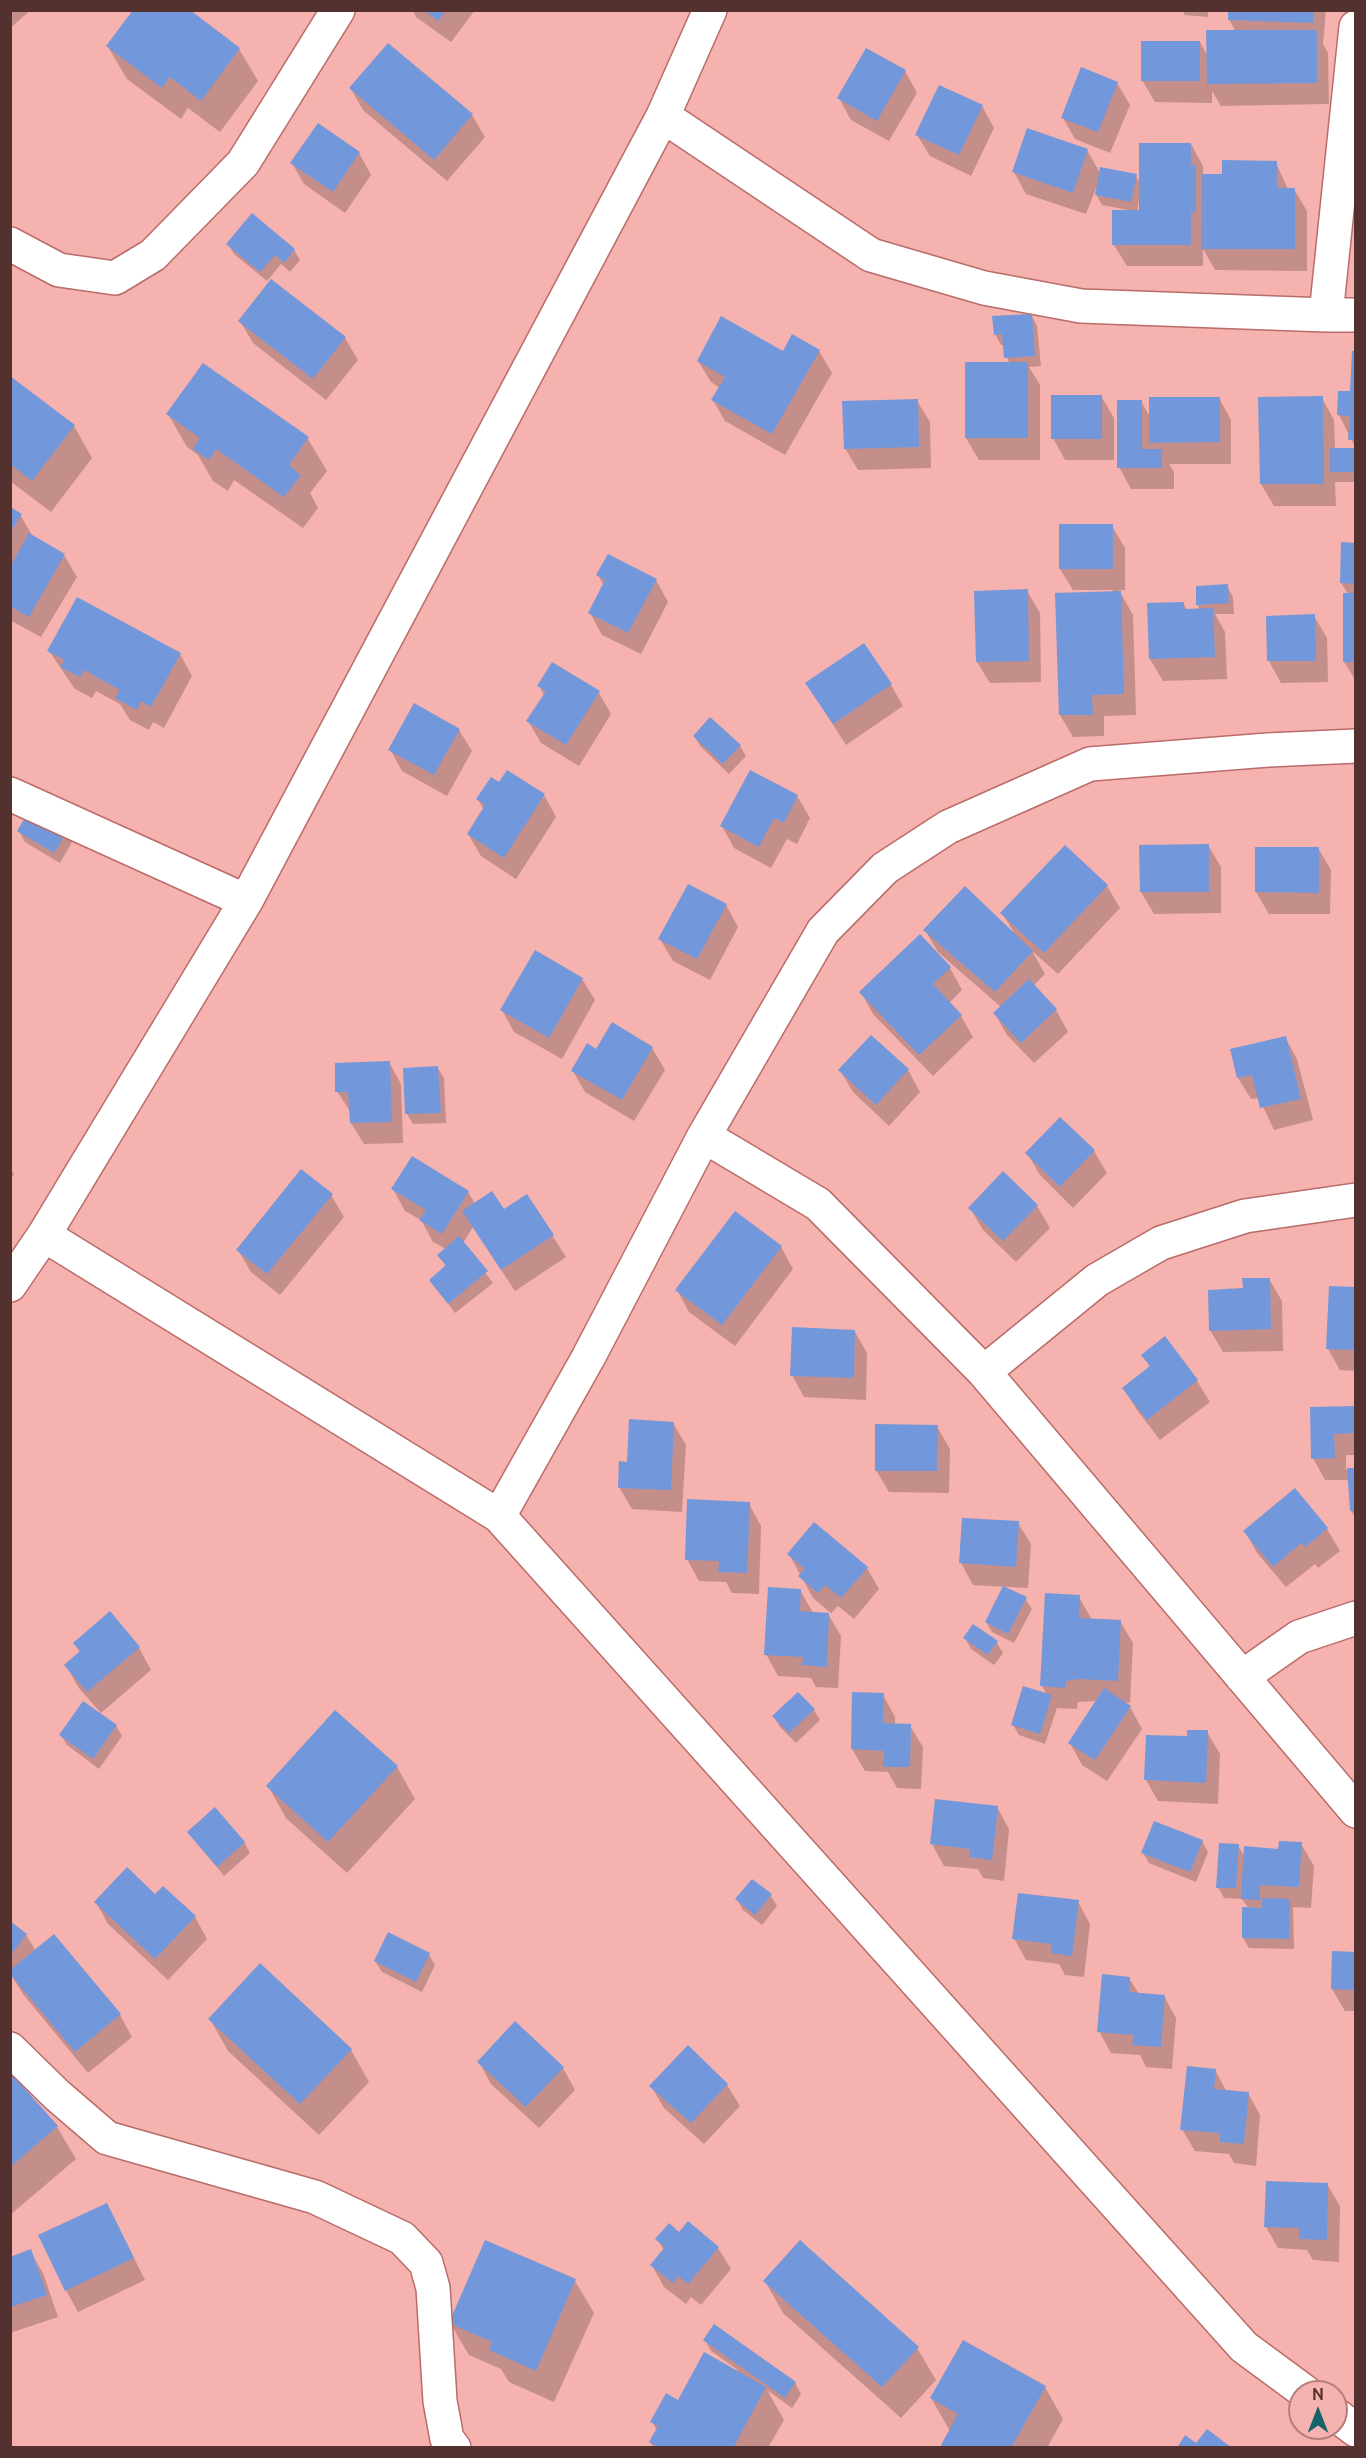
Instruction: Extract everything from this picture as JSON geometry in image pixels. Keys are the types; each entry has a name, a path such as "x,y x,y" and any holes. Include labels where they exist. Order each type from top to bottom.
{"street":[{"path":"10,244 59,270 115,278 153,255 243,163 338,10"},
{"path":"10,1285 44,1235 246,901 663,116 710,10"},
{"path":"663,116 871,255 984,288 1081,306 1341,315 1356,27"},
{"path":"500,1516 588,1358 704,1136 823,931 885,868 948,827 1090,764 1268,750 1356,747"},
{"path":"10,794 246,901"},
{"path":"704,1136 818,1204 984,1372 1356,1811"},
{"path":"984,1372 1097,1281 1161,1243 1245,1216 1356,1200"},
{"path":"44,1235 500,1516 1244,2347 1289,2380"},
{"path":"1242,1677 1299,1636 1356,1618"},
{"path":"10,2049 57,2095 107,2138 315,2197 402,2238 426,2263 433,2288 440,2401 447,2439 454,2448"}],"building":[{"path":"133,10 190,10 240,48 201,101 170,77 162,88 106,46"},
{"path":"424,10 446,10 438,21"},
{"path":"1228,10 1314,10 1313,23 1228,20"},
{"path":"1206,30 1317,30 1317,83 1207,84"},
{"path":"1141,41 1200,41 1200,81 1141,81"},
{"path":"388,43 473,114 434,160 349,88"},
{"path":"866,48 906,70 877,121 837,98"},
{"path":"1081,67 1118,82 1098,132 1061,118"},
{"path":"939,85 983,105 959,155 915,135"},
{"path":"318,123 360,152 333,192 290,163"},
{"path":"1027,128 1088,149 1073,193 1012,172"},
{"path":"1139,143 1191,143 1191,165 1196,165 1196,212 1191,212 1191,245 1112,245 1112,210 1139,210"},
{"path":"1222,160 1277,161 1277,188 1295,188 1295,249 1201,249 1202,174 1222,174"},
{"path":"1100,167 1137,174 1131,202 1095,195"},
{"path":"252,213 295,249 284,263 275,255 260,272 226,244"},
{"path":"271,279 346,337 313,379 238,321"},
{"path":"1032,314 1035,356 1004,358 1002,334 994,335 992,316"},
{"path":"721,316 783,351 792,334 820,350 772,434 711,400 725,377 697,361"},
{"path":"1352,351 1356,351 1356,440 1348,440 1350,416 1337,415 1338,391 1350,391"},
{"path":"965,362 1028,362 1028,438 965,438"},
{"path":"203,363 309,437 289,465 301,475 284,497 216,449 209,460 193,449 200,438 166,414"},
{"path":"10,376 75,425 32,481 10,464"},
{"path":"1051,395 1102,395 1102,439 1051,439"},
{"path":"1323,396 1324,484 1260,484 1258,397"},
{"path":"1149,397 1220,397 1220,442 1149,443"},
{"path":"918,399 919,447 844,449 842,401"},
{"path":"1117,400 1142,400 1142,449 1162,449 1162,468 1117,468"},
{"path":"1330,448 1356,448 1356,472 1330,472"},
{"path":"10,507 22,514 10,533"},
{"path":"1059,524 1113,524 1113,569 1059,569"},
{"path":"29,533 65,554 29,617 10,606 10,567"},
{"path":"1341,542 1356,543 1356,584 1340,583"},
{"path":"608,554 657,579 628,633 588,613 605,580 596,575"},
{"path":"1228,584 1229,603 1196,605 1196,586"},
{"path":"1028,589 1029,661 976,662 974,591"},
{"path":"1121,591 1124,694 1092,695 1093,715 1059,715 1055,593"},
{"path":"1343,593 1356,593 1356,662 1343,662"},
{"path":"77,597 181,653 151,707 141,701 137,710 115,698 120,690 84,670 80,677 60,667 65,660 47,651"},
{"path":"1184,602 1184,609 1213,608 1215,657 1149,659 1147,603"},
{"path":"1315,614 1316,661 1267,661 1266,616"},
{"path":"864,643 892,684 833,724 805,683"},
{"path":"552,662 600,691 566,745 526,721 546,691 537,686"},
{"path":"414,703 460,729 434,775 388,750"},
{"path":"710,717 741,745 723,764 693,736"},
{"path":"507,770 545,794 504,858 467,834 485,805 476,799 491,777 499,782"},
{"path":"750,770 798,795 784,823 774,818 759,847 720,826"},
{"path":"31,808 67,831 54,853 17,831"},
{"path":"1209,844 1209,892 1140,892 1139,845"},
{"path":"1065,845 1108,885 1044,953 1000,913"},
{"path":"1255,847 1319,847 1319,893 1255,892"},
{"path":"688,884 727,904 697,959 658,939"},
{"path":"965,886 1033,951 995,992 923,930"},
{"path":"920,934 951,967 933,984 962,1015 919,1055 859,992"},
{"path":"535,950 583,978 549,1038 500,1010"},
{"path":"1029,979 1057,1009 1021,1043 993,1013"},
{"path":"612,1022 653,1047 622,1100 571,1071 587,1043 596,1049"},
{"path":"871,1035 909,1069 876,1105 838,1070"},
{"path":"1286,1036 1301,1099 1260,1108 1252,1075 1237,1078 1230,1049"},
{"path":"390,1061 392,1122 350,1123 348,1092 335,1092 335,1063"},
{"path":"438,1066 441,1113 405,1114 403,1068"},
{"path":"1060,1117 1095,1150 1060,1187 1025,1153"},
{"path":"412,1156 469,1191 442,1234 419,1220 426,1210 391,1189"},
{"path":"301,1169 333,1194 267,1274 236,1250"},
{"path":"1003,1171 1038,1205 1003,1241 968,1208"},
{"path":"492,1191 504,1209 527,1194 554,1235 501,1270 462,1211"},
{"path":"735,1211 782,1246 722,1325 675,1290"},
{"path":"459,1236 488,1271 448,1304 429,1280 446,1265 437,1255"},
{"path":"1242,1278 1270,1278 1271,1329 1209,1331 1208,1290 1243,1288"},
{"path":"1329,1286 1356,1287 1356,1350 1326,1349"},
{"path":"792,1327 855,1330 854,1378 790,1376"},
{"path":"1165,1336 1198,1380 1147,1420 1122,1388 1150,1366 1141,1355"},
{"path":"1356,1406 1356,1433 1334,1434 1335,1458 1311,1459 1310,1407"},
{"path":"629,1419 674,1422 671,1490 618,1488 619,1461 627,1462"},
{"path":"875,1424 938,1425 937,1471 875,1471"},
{"path":"1347,1468 1356,1468 1356,1511 1350,1511"},
{"path":"1295,1488 1328,1528 1305,1547 1301,1543 1273,1567 1243,1531"},
{"path":"687,1499 750,1502 747,1573 718,1572 719,1561 685,1560"},
{"path":"962,1518 1019,1521 1016,1567 959,1563"},
{"path":"814,1522 868,1567 841,1598 825,1585 818,1593 798,1576 805,1569 787,1554"},
{"path":"1003,1586 1027,1597 1008,1634 985,1622"},
{"path":"768,1587 801,1589 800,1611 829,1613 827,1667 802,1665 803,1657 764,1655"},
{"path":"1045,1593 1080,1595 1079,1618 1121,1620 1118,1681 1079,1679 1066,1681 1065,1688 1040,1686"},
{"path":"110,1611 140,1647 87,1692 64,1665 80,1651 73,1643"},
{"path":"973,1624 998,1641 988,1655 963,1638"},
{"path":"1023,1686 1052,1695 1040,1734 1011,1725"},
{"path":"1104,1688 1131,1706 1095,1760 1068,1743"},
{"path":"798,1692 815,1709 789,1733 772,1716"},
{"path":"852,1692 884,1693 883,1723 911,1724 910,1767 883,1767 884,1751 851,1749"},
{"path":"83,1701 117,1725 93,1759 59,1735"},
{"path":"335,1710 398,1766 328,1842 266,1786"},
{"path":"1187,1730 1208,1730 1206,1783 1144,1780 1146,1735 1187,1736"},
{"path":"935,1799 998,1806 992,1860 969,1857 970,1849 930,1844"},
{"path":"215,1807 245,1842 217,1867 187,1832"},
{"path":"1154,1821 1203,1840 1190,1872 1141,1853"},
{"path":"1279,1841 1302,1842 1299,1887 1260,1885 1260,1900 1241,1899 1244,1846 1278,1849"},
{"path":"1219,1843 1239,1844 1236,1888 1216,1888"},
{"path":"127,1867 155,1894 163,1886 196,1916 155,1959 94,1902"},
{"path":"752,1879 772,1894 755,1915 735,1899"},
{"path":"1018,1893 1079,1900 1072,1956 1051,1953 1051,1944 1012,1939"},
{"path":"1262,1898 1290,1899 1289,1939 1242,1938 1242,1907 1262,1908"},
{"path":"10,1921 27,1934 10,1956"},
{"path":"388,1932 430,1953 416,1982 374,1961"},
{"path":"54,1934 121,2014 75,2052 10,1974 10,1970"},
{"path":"1332,1951 1356,1952 1356,1990 1331,1989"},
{"path":"260,1963 352,2049 300,2104 208,2019"},
{"path":"1102,1974 1130,1977 1129,1992 1165,1995 1161,2047 1132,2045 1134,2035 1097,2032"},
{"path":"515,2021 564,2067 526,2107 477,2062"},
{"path":"688,2045 728,2084 691,2123 649,2086"},
{"path":"1187,2066 1216,2069 1214,2089 1249,2092 1244,2144 1220,2142 1220,2133 1180,2130"},
{"path":"10,2072 58,2126 10,2167"},
{"path":"1266,2181 1328,2183 1327,2240 1299,2239 1299,2228 1264,2227"},
{"path":"107,2203 134,2258 65,2291 38,2235"},
{"path":"688,2221 719,2247 688,2284 678,2276 673,2283 650,2265 665,2247 655,2239 669,2223 679,2232"},
{"path":"485,2240 576,2279 536,2371 489,2350 492,2342 449,2323"},
{"path":"800,2240 919,2347 882,2387 763,2281"},
{"path":"31,2249 47,2295 10,2307 10,2257"},
{"path":"714,2324 796,2382 785,2398 703,2340"},
{"path":"963,2340 1046,2386 1011,2448 946,2448 941,2445 958,2414 930,2398"},
{"path":"704,2352 766,2387 733,2448 659,2448 649,2442 658,2426 650,2422 666,2393 678,2400"},
{"path":"1207,2429 1232,2448 1177,2448 1185,2435 1196,2443"}]}
